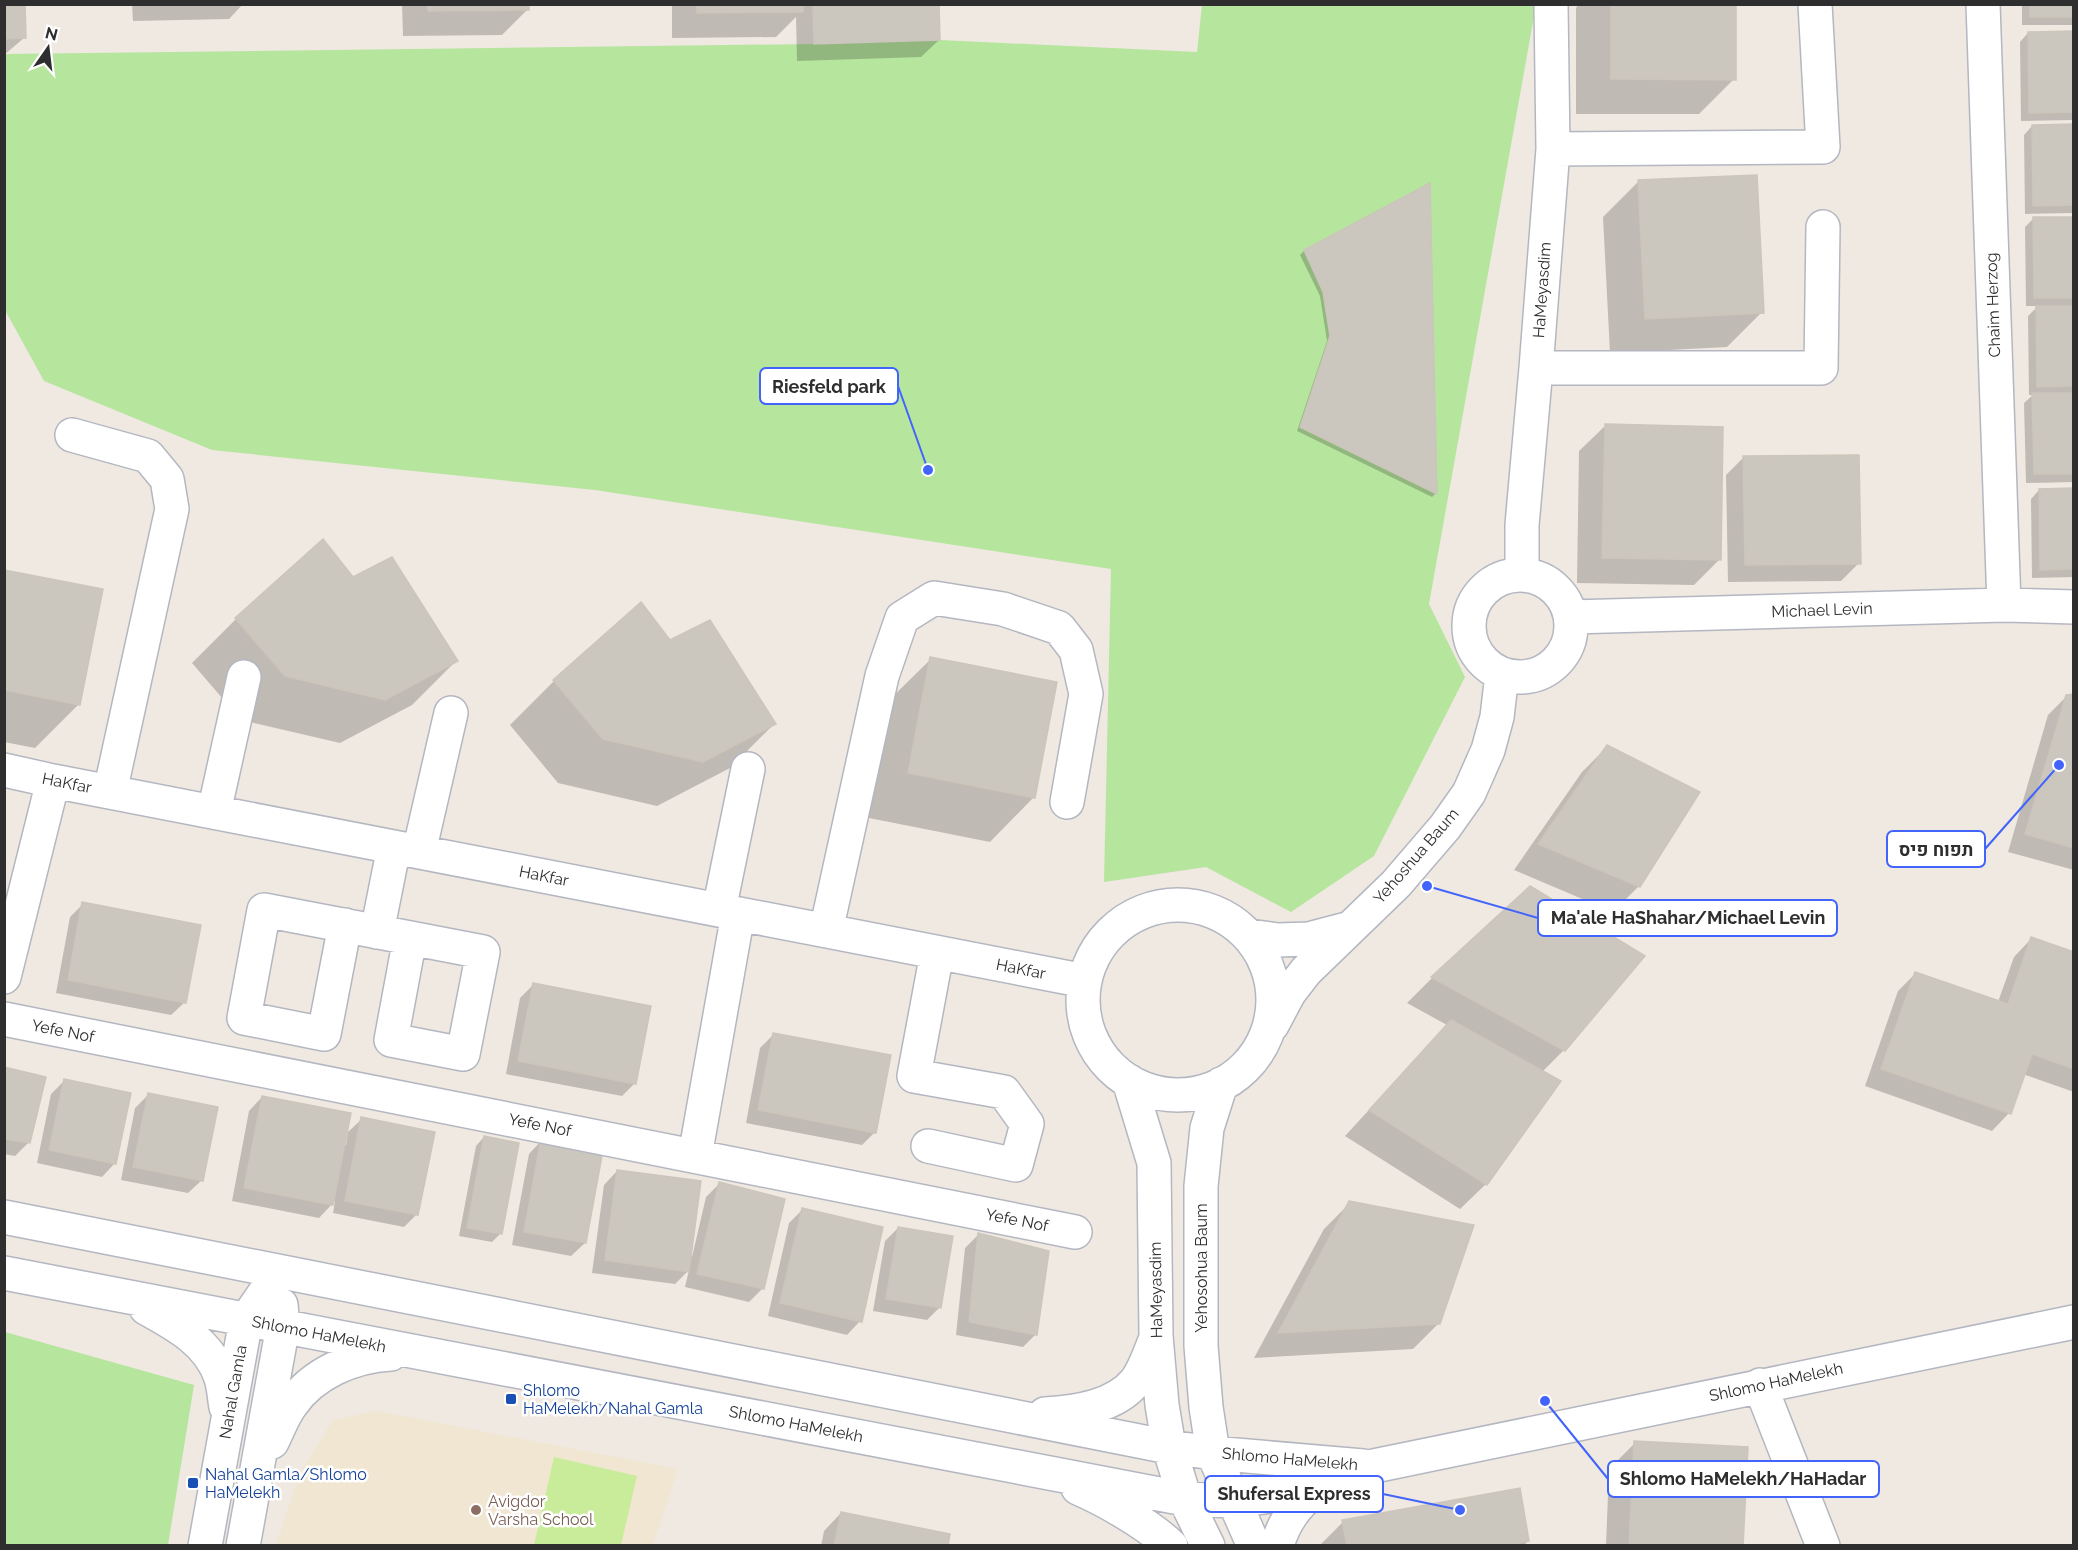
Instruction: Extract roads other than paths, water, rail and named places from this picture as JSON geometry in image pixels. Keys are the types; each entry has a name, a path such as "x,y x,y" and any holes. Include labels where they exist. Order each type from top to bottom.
{"street":[{"name":"HaMeyasdim","path":"1521,574 1522,525 1553,149 1551,4"},
{"path":"1553,149 1823,147 1815,4"},
{"name":"Chaim Herzog","path":"1983,4 2004,605"},
{"path":"1536,368 1821,368 1823,227"},
{"path":"72,435 148,456 167,479 172,509 110,792"},
{"path":"1521,574 1545,580 1554,587 1568,606 1571,617 1571,635 1564,652 1553,665 1537,674 1520,677 1502,674 1488,666 1477,654 1470,640 1468,624 1479,594 1491,583 1506,576 1521,574"},
{"path":"826,931 882,676 902,618 934,598 1003,609 1059,628 1076,650 1086,694 1067,802"},
{"name":"Michael Levin","path":"1571,617 2004,605 2073,607"},
{"name":"Yehoshua Baum","path":"1349,929 1396,884 1445,827 1468,793 1488,750 1494,728 1502,674"},
{"path":"214,812 244,677"},
{"path":"377,932 452,713"},
{"path":"695,1156 748,769"},
{"name":"HaKfar","path":"4,770 1084,981"},
{"path":"4,977 53,781"},
{"path":"1261,1046 1270,1024 1273,1001 1270,978 1262,956 1249,936 1225,918 1198,907 1176,904 1155,907 1135,915 1117,927 1102,942 1091,961 1084,981 1084,1010 1091,1038 1101,1055 1129,1081 1166,1094 1185,1094 1204,1091 1221,1084 1237,1074 1250,1061 1261,1046 1289,993 1306,970 1349,929"},
{"path":"345,925 410,938"},
{"path":"1249,936 1278,940 1309,939 1349,929"},
{"path":"928,1146 1016,1165 1027,1124 1004,1092 915,1076 937,953"},
{"name":"Yefe Nof","path":"4,1019 1075,1232"},
{"name":"HaMeyasdim","path":"1129,1081 1154,1163 1156,1336 1162,1405 1169,1447 1185,1499 1208,1545"},
{"name":"Yehosohua Baum","path":"1214,1453 1206,1407 1201,1346 1201,1186 1208,1128 1221,1084"},
{"name":"Shlomo HaMelekh","path":"4,1217 1169,1447 1214,1453 1374,1466"},
{"path":"243,1545 283,1326 279,1272"},
{"name":"Nahal Gamla","path":"206,1545 246,1320 279,1272"},
{"name":"Shlomo HaMelekh","path":"4,1273 1185,1499 1235,1501 1314,1490 1374,1466 2073,1322"},
{"path":"127,1296 170,1321 195,1339 211,1357 221,1378 228,1417"},
{"path":"1006,1416 1087,1409 1116,1398 1136,1380 1156,1336"},
{"path":"256,1473 290,1407 305,1387 327,1372 354,1361 385,1355 421,1353"},
{"path":"1760,1385 1823,1545"},
{"path":"1214,1453 1254,1545"},
{"path":"1038,1471 1092,1494 1171,1545"},
{"path":"1277,1545 1288,1517 1297,1505 1314,1490"}],"place":[{"name":"Riesfeld park","path":"928,470"},
{"name":"תפוח פיס","path":"2059,765"},
{"name":"Ma'ale HaShahar/Michael Levin","path":"1427,886"},
{"name":"Shlomo HaMelekh/Nahal Gamla","path":"511,1399"},
{"name":"Shlomo HaMelekh/HaHadar","path":"1545,1401"},
{"name":"Nahal Gamla/Shlomo HaMelekh","path":"193,1483"},
{"name":"Avigdor Varsha School","path":"476,1510"},
{"name":"Shufersal Express","path":"1460,1510"}]}
